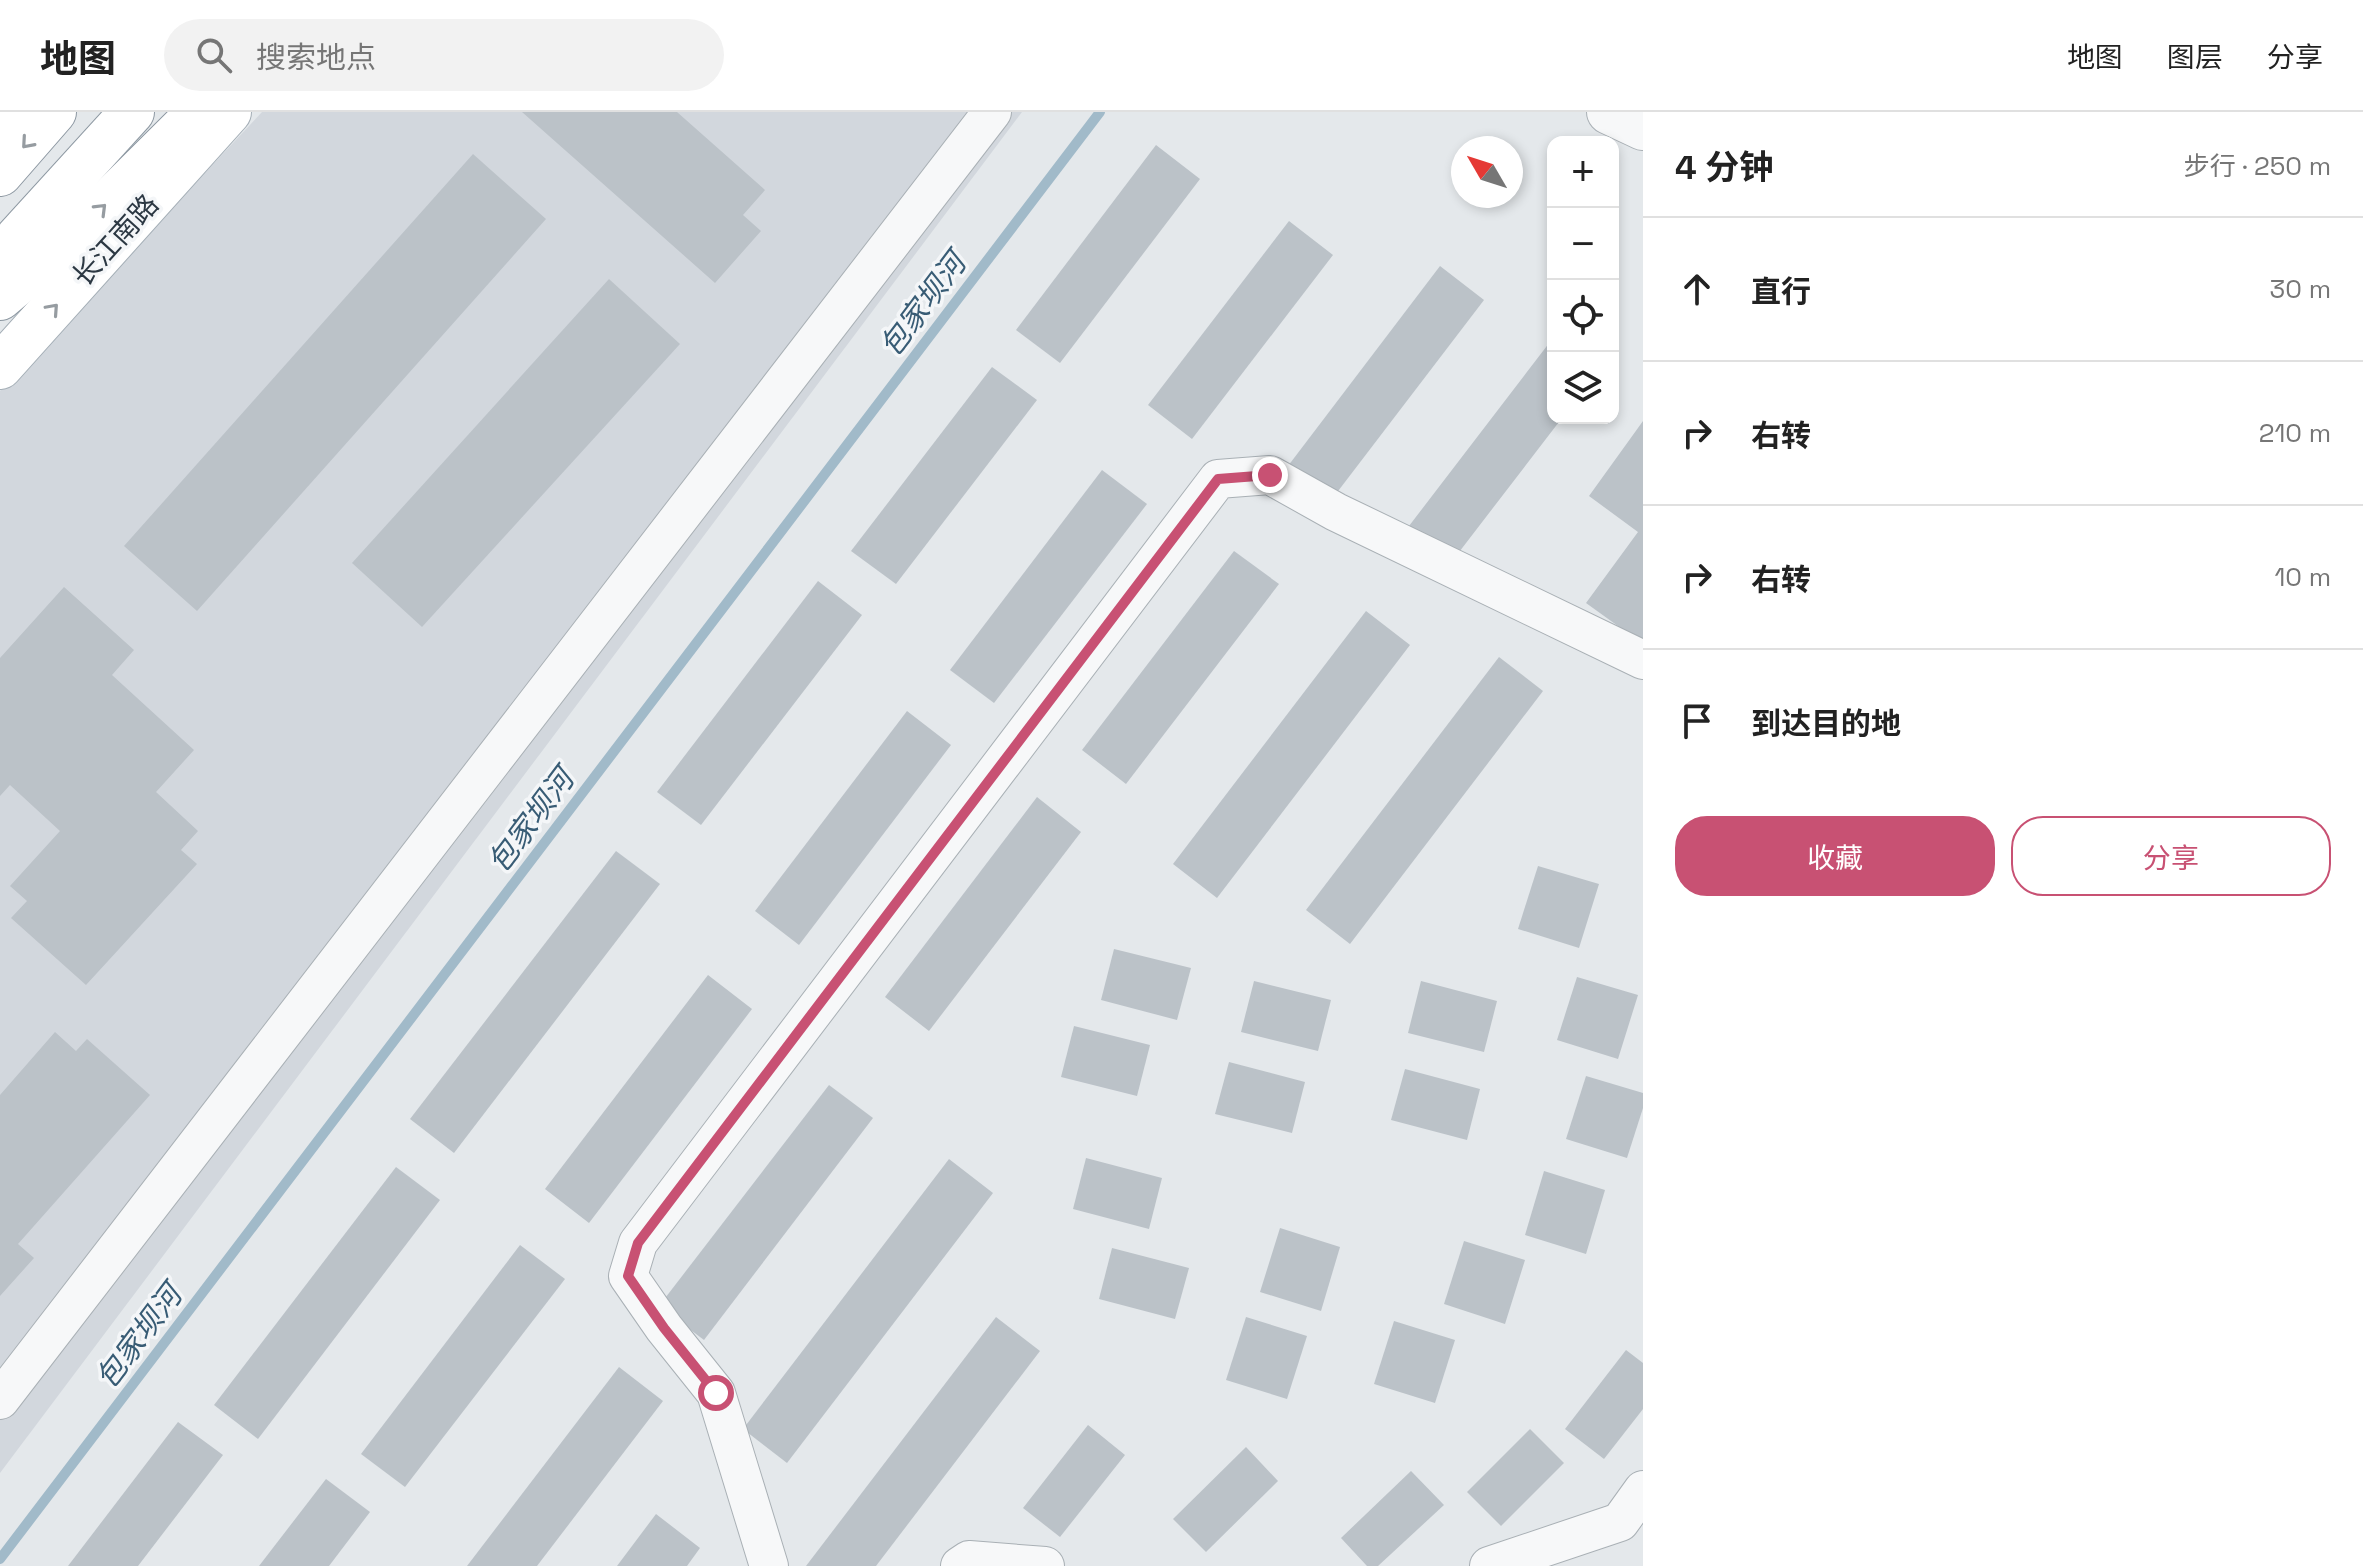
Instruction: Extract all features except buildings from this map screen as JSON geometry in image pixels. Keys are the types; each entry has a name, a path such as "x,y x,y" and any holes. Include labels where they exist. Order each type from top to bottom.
{"main road":[{"path":"0,119 5,112"},
{"path":"0,174 54,112"},
{"path":"0,257 132,112"},
{"path":"0,298 78,232 199,112"},
{"name":"长江南路","path":"0,367 229,112"}],"street":[{"path":"0,1400 992,112"},
{"path":"1609,112 1643,128"},
{"path":"769,1566 716,1393 664,1328 628,1276 638,1243 1218,479 1270,475 1349,519 1643,660"},
{"path":"1489,1566 1620,1522 1643,1490"},
{"path":"960,1566 969,1560 1045,1566"}],"shaded area":[{"path":"262,112 1022,112 0,1473 0,391"}],"waterway":[{"name":"包家坝河","path":"0,1559 1100,112"}],"route":[{"path":"716,1393 664,1328 628,1276 638,1243 1218,479 1270,475"}]}
